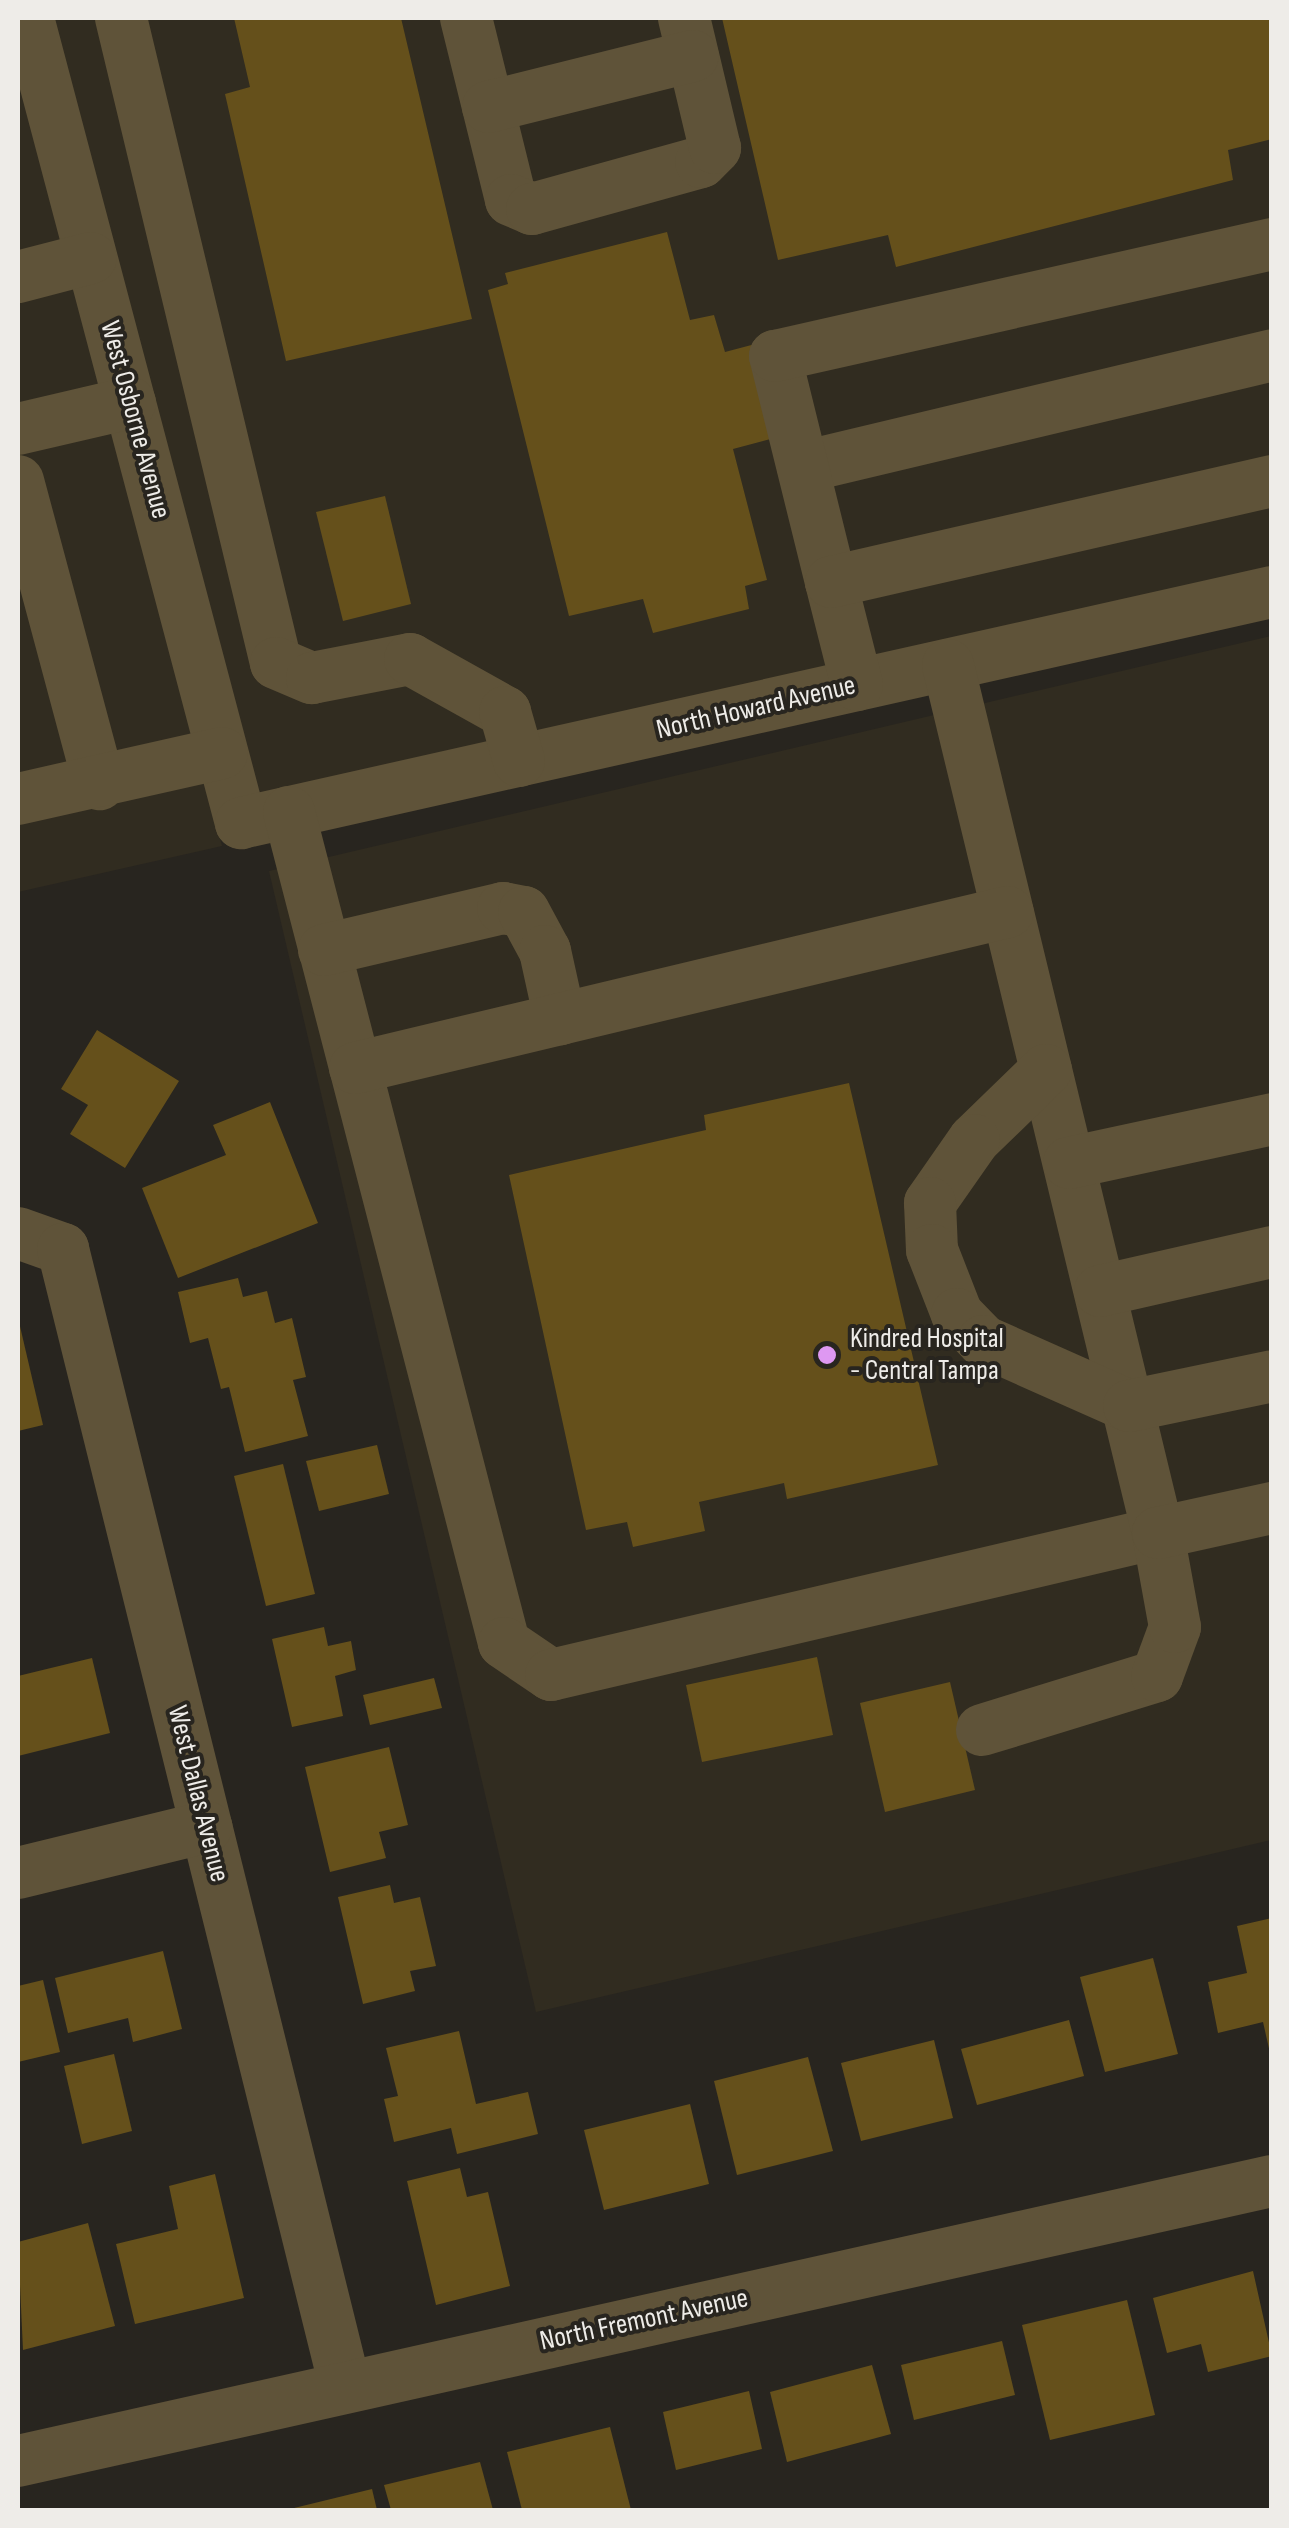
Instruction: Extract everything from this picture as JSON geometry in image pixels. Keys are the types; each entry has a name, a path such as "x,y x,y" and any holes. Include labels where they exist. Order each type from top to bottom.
{"street":[{"name":"West Osborne Avenue","path":"28,18 222,753 265,817 324,950 504,1643 551,1675 1272,1508"},
{"path":"121,18 276,663 312,678 410,659 505,712 519,760"},
{"path":"466,18 488,108 511,200 532,209 702,162 715,148 688,37 488,108"},
{"path":"857,685 775,356 1272,244"},
{"path":"18,278 91,258"},
{"path":"802,467 1272,355"},
{"path":"18,429 130,403"},
{"path":"18,481 99,784"},
{"path":"831,582 1272,481"},
{"name":"North Howard Avenue","path":"265,817 1272,592"},
{"path":"948,665 1129,1406 1175,1627 1157,1676 982,1730"},
{"path":"18,799 99,784 222,753"},
{"path":"324,950 503,908 524,912 545,951 560,1019"},
{"path":"355,1068 1008,912"},
{"path":"1046,1070 974,1140 930,1203 932,1250 957,1314 983,1341 1129,1406 1272,1376"},
{"path":"1069,1163 1272,1120"},
{"name":"West Dallas Avenue","path":"18,1234 63,1249 345,2386"},
{"path":"1100,1291 1272,1252"},
{"path":"18,1873 206,1828"},
{"name":"North Fremont Avenue","path":"18,2461 1272,2181"}],"shaded area":[{"path":"52,18 1271,18 1271,571 259,797"},
{"path":"18,72 222,846 18,892"},
{"name":"Kindred Hospital - Central Tampa","path":"1271,636 1271,1840 536,2012 269,871"}],"building":[{"path":"234,18 401,18 472,319 286,361 225,94 250,87"},
{"path":"722,18 1272,18 1272,139 1228,150 1233,180 896,267 888,235 778,260"},
{"path":"667,232 690,320 714,315 725,352 759,343 782,436 733,449 767,580 745,586 749,609 653,633 643,599 569,616 488,290 508,284 505,273"},
{"path":"385,496 411,604 343,621 316,512"},
{"path":"97,1030 179,1081 125,1168 70,1134 88,1105 61,1089"},
{"path":"849,1083 938,1465 787,1499 784,1483 699,1502 705,1531 633,1547 627,1522 586,1530 509,1175 706,1130 704,1115"},
{"path":"270,1102 318,1223 178,1278 142,1188 226,1155 213,1125"},
{"path":"238,1278 243,1297 267,1291 275,1323 292,1318 306,1377 293,1380 308,1436 245,1452 229,1387 221,1389 208,1338 190,1343 178,1292"},
{"path":"18,1323 43,1425 18,1431"},
{"path":"377,1445 389,1494 319,1511 306,1461"},
{"path":"283,1464 315,1594 266,1606 234,1476"},
{"path":"324,1627 328,1646 351,1641 356,1670 335,1676 343,1716 292,1727 272,1639"},
{"path":"817,1657 833,1735 702,1762 686,1685"},
{"path":"92,1658 110,1733 18,1756 18,1676"},
{"path":"434,1678 442,1708 370,1725 363,1695"},
{"path":"950,1682 975,1790 885,1812 860,1703"},
{"path":"389,1747 408,1825 379,1832 386,1858 330,1872 305,1767"},
{"path":"390,1885 394,1903 420,1897 436,1966 410,1971 415,1991 363,2004 338,1897"},
{"path":"1272,1918 1270,2053 1263,2022 1218,2033 1208,1982 1247,1973 1237,1926"},
{"path":"163,1951 182,2029 133,2042 128,2018 68,2033 55,1978"},
{"path":"1153,1958 1178,2054 1105,2072 1080,1977"},
{"path":"43,1980 60,2052 18,2062 18,1986"},
{"path":"1069,2020 1084,2076 977,2105 961,2049"},
{"path":"459,2031 476,2104 528,2092 538,2134 457,2154 451,2128 394,2142 384,2099 398,2096 386,2048"},
{"path":"934,2040 953,2118 861,2141 841,2063"},
{"path":"114,2054 132,2131 82,2144 64,2066"},
{"path":"808,2057 833,2151 737,2175 714,2081"},
{"path":"690,2104 709,2184 604,2210 584,2130"},
{"path":"460,2168 467,2197 488,2192 510,2286 436,2305 407,2181"},
{"path":"215,2174 244,2298 135,2324 116,2244 178,2229 169,2186"},
{"path":"88,2223 115,2326 23,2350 18,2242"},
{"path":"1253,2271 1272,2356 1208,2372 1201,2344 1167,2353 1153,2298"},
{"path":"1127,2300 1155,2415 1050,2440 1022,2325"},
{"path":"1002,2341 1015,2395 914,2420 901,2365"},
{"path":"872,2365 891,2434 787,2462 770,2392"},
{"path":"749,2391 762,2449 676,2470 663,2412"},
{"path":"610,2427 631,2510 522,2510 507,2452"},
{"path":"480,2462 493,2510 391,2510 384,2485"},
{"path":"372,2489 377,2510 290,2510 290,2509"}],"place":[{"name":"Kindred Hospital - Central Tampa","path":"827,1355"}]}
